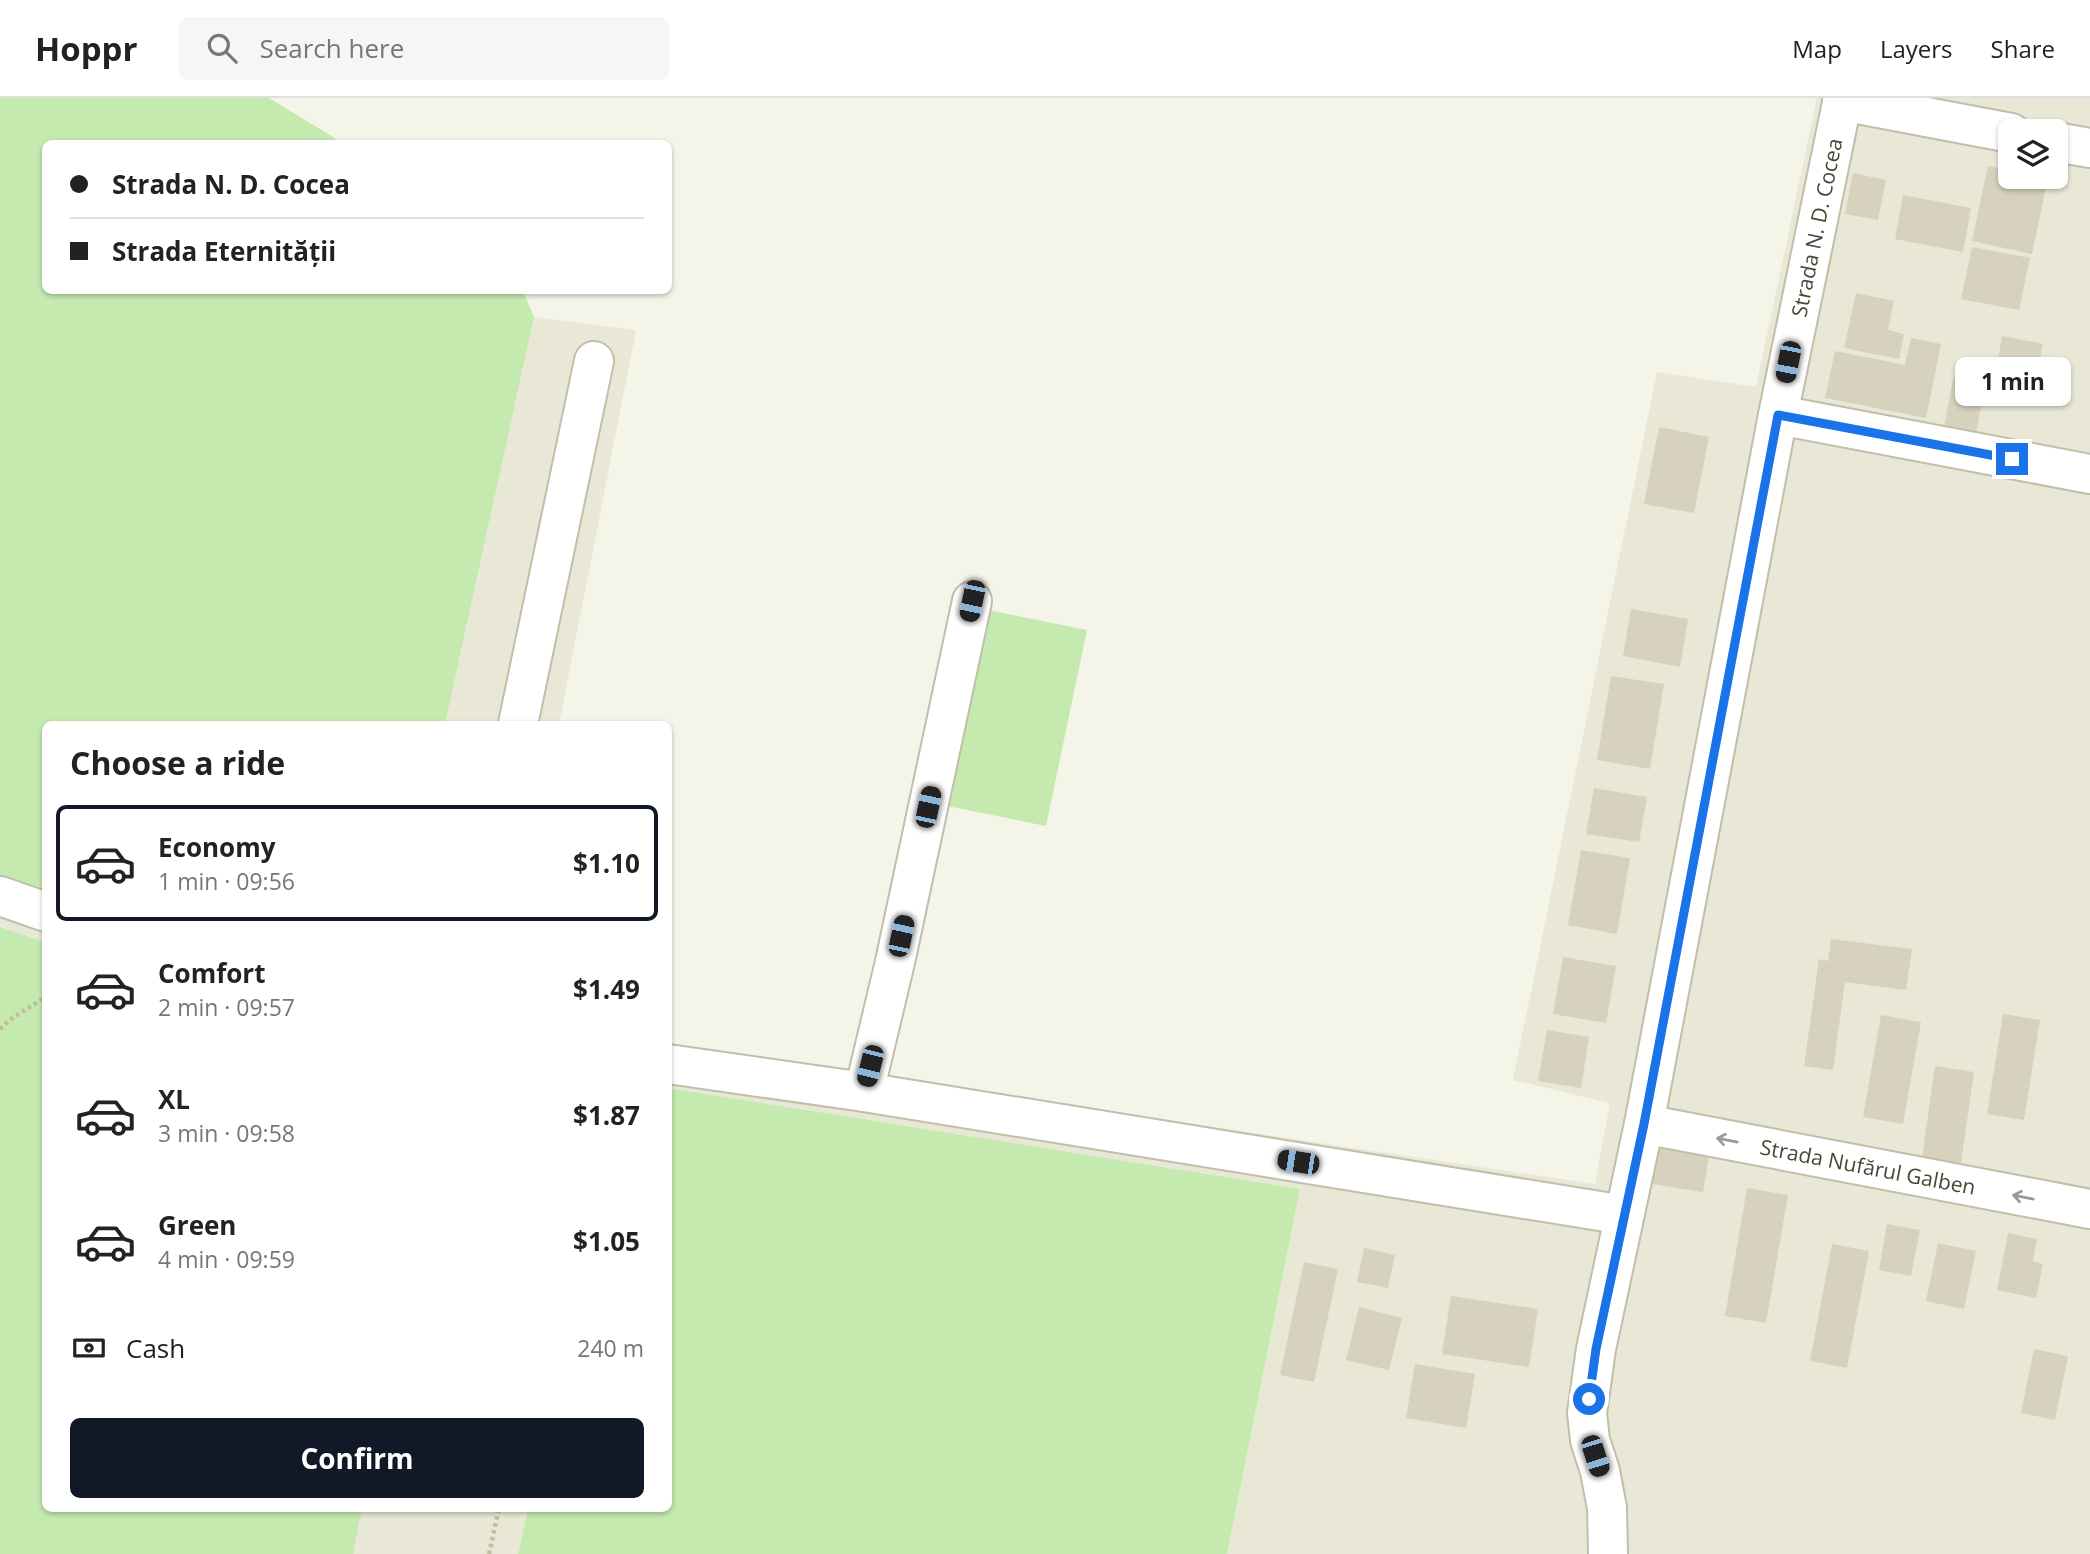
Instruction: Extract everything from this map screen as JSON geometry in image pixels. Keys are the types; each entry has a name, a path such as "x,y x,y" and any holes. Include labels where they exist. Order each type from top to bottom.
{"street":[{"path":"1842,99 1998,130"},
{"name":"Strada N. D. Cocea","path":"1608,1554 1607,1508 1600,1471 1590,1440 1587,1413 1596,1349 1644,1124 1778,415 1842,99"},
{"path":"2068,144 2090,148"},
{"path":"519,721 594,361"},
{"path":"1778,415 2090,474"},
{"path":"864,1092 895,962 972,601"},
{"path":"0,896 42,911"},
{"path":"672,1066 864,1092 1624,1214"},
{"name":"Strada Nufărul Galben","path":"1644,1124 2090,1209"}],"path":[{"path":"0,1030 12,1018 42,999"},
{"path":"489,1554 498,1512"}],"shaded area":[{"path":"1817,98 2090,98 2090,1554 1227,1554 1300,1189 672,1088 672,1044 851,1073 1595,1184 1610,1103 1513,1080 1657,372 1756,387"},
{"path":"534,317 636,330 560,721 446,721"},
{"path":"0,877 42,891 42,941 0,927"},
{"path":"361,1512 527,1512 518,1554 353,1554"}],"green space":[{"path":"0,98 269,98 338,140 42,140 42,294 524,294 534,317 446,721 42,721 42,891 0,877"},
{"path":"983,609 1087,630 1046,826 942,805"},
{"path":"0,927 42,941 42,1512 361,1512 353,1554 0,1554"},
{"path":"672,1088 1300,1189 1227,1554 518,1554 527,1512 672,1512"}],"building":[{"path":"1988,166 1998,168 1998,189 2046,189 2032,254 1972,241"},
{"path":"1853,173 1886,180 1878,220 1845,214"},
{"path":"1903,195 1971,208 1963,252 1895,239"},
{"path":"1972,247 2030,258 2019,310 1961,299"},
{"path":"1856,293 1894,301 1888,330 1904,334 1899,359 1844,348"},
{"path":"2002,336 2043,344 2037,374 1997,366"},
{"path":"1911,338 1941,344 1926,418 1825,398 1835,351 1905,365"},
{"path":"1953,379 1985,385 1976,433 1944,427"},
{"path":"1659,427 1709,437 1694,513 1644,504"},
{"path":"1631,609 1688,619 1680,667 1623,656"},
{"path":"1611,676 1664,684 1650,769 1597,760"},
{"path":"1594,788 1647,797 1639,842 1586,834"},
{"path":"1581,850 1630,858 1617,934 1568,925"},
{"path":"1831,939 1912,949 1906,990 1845,982 1833,1070 1804,1066 1819,959 1828,961"},
{"path":"1563,957 1616,966 1606,1023 1553,1014"},
{"path":"2003,1014 2040,1020 2024,1120 1987,1114"},
{"path":"1881,1015 1921,1022 1903,1124 1863,1117"},
{"path":"1547,1030 1589,1037 1581,1088 1538,1081"},
{"path":"1935,1066 1974,1072 1961,1163 1922,1158"},
{"path":"1657,1148 1709,1156 1703,1192 1652,1184"},
{"path":"1747,1188 1788,1195 1766,1323 1725,1316"},
{"path":"1887,1224 1920,1230 1911,1276 1879,1270"},
{"path":"2008,1233 2037,1239 2033,1261 2043,1264 2036,1298 1997,1290"},
{"path":"1938,1243 1976,1251 1964,1309 1926,1301"},
{"path":"1832,1244 1869,1251 1847,1368 1810,1361"},
{"path":"1364,1248 1395,1255 1388,1288 1357,1282"},
{"path":"1304,1262 1338,1269 1314,1382 1280,1375"},
{"path":"1451,1296 1538,1309 1529,1367 1442,1354"},
{"path":"1359,1307 1402,1318 1389,1370 1346,1360"},
{"path":"2034,1349 2068,1356 2055,1420 2021,1413"},
{"path":"1415,1364 1475,1374 1466,1428 1406,1418"}],"route":[{"path":"1589,1399 1596,1349 1644,1124 1778,415 2012,459"}]}
